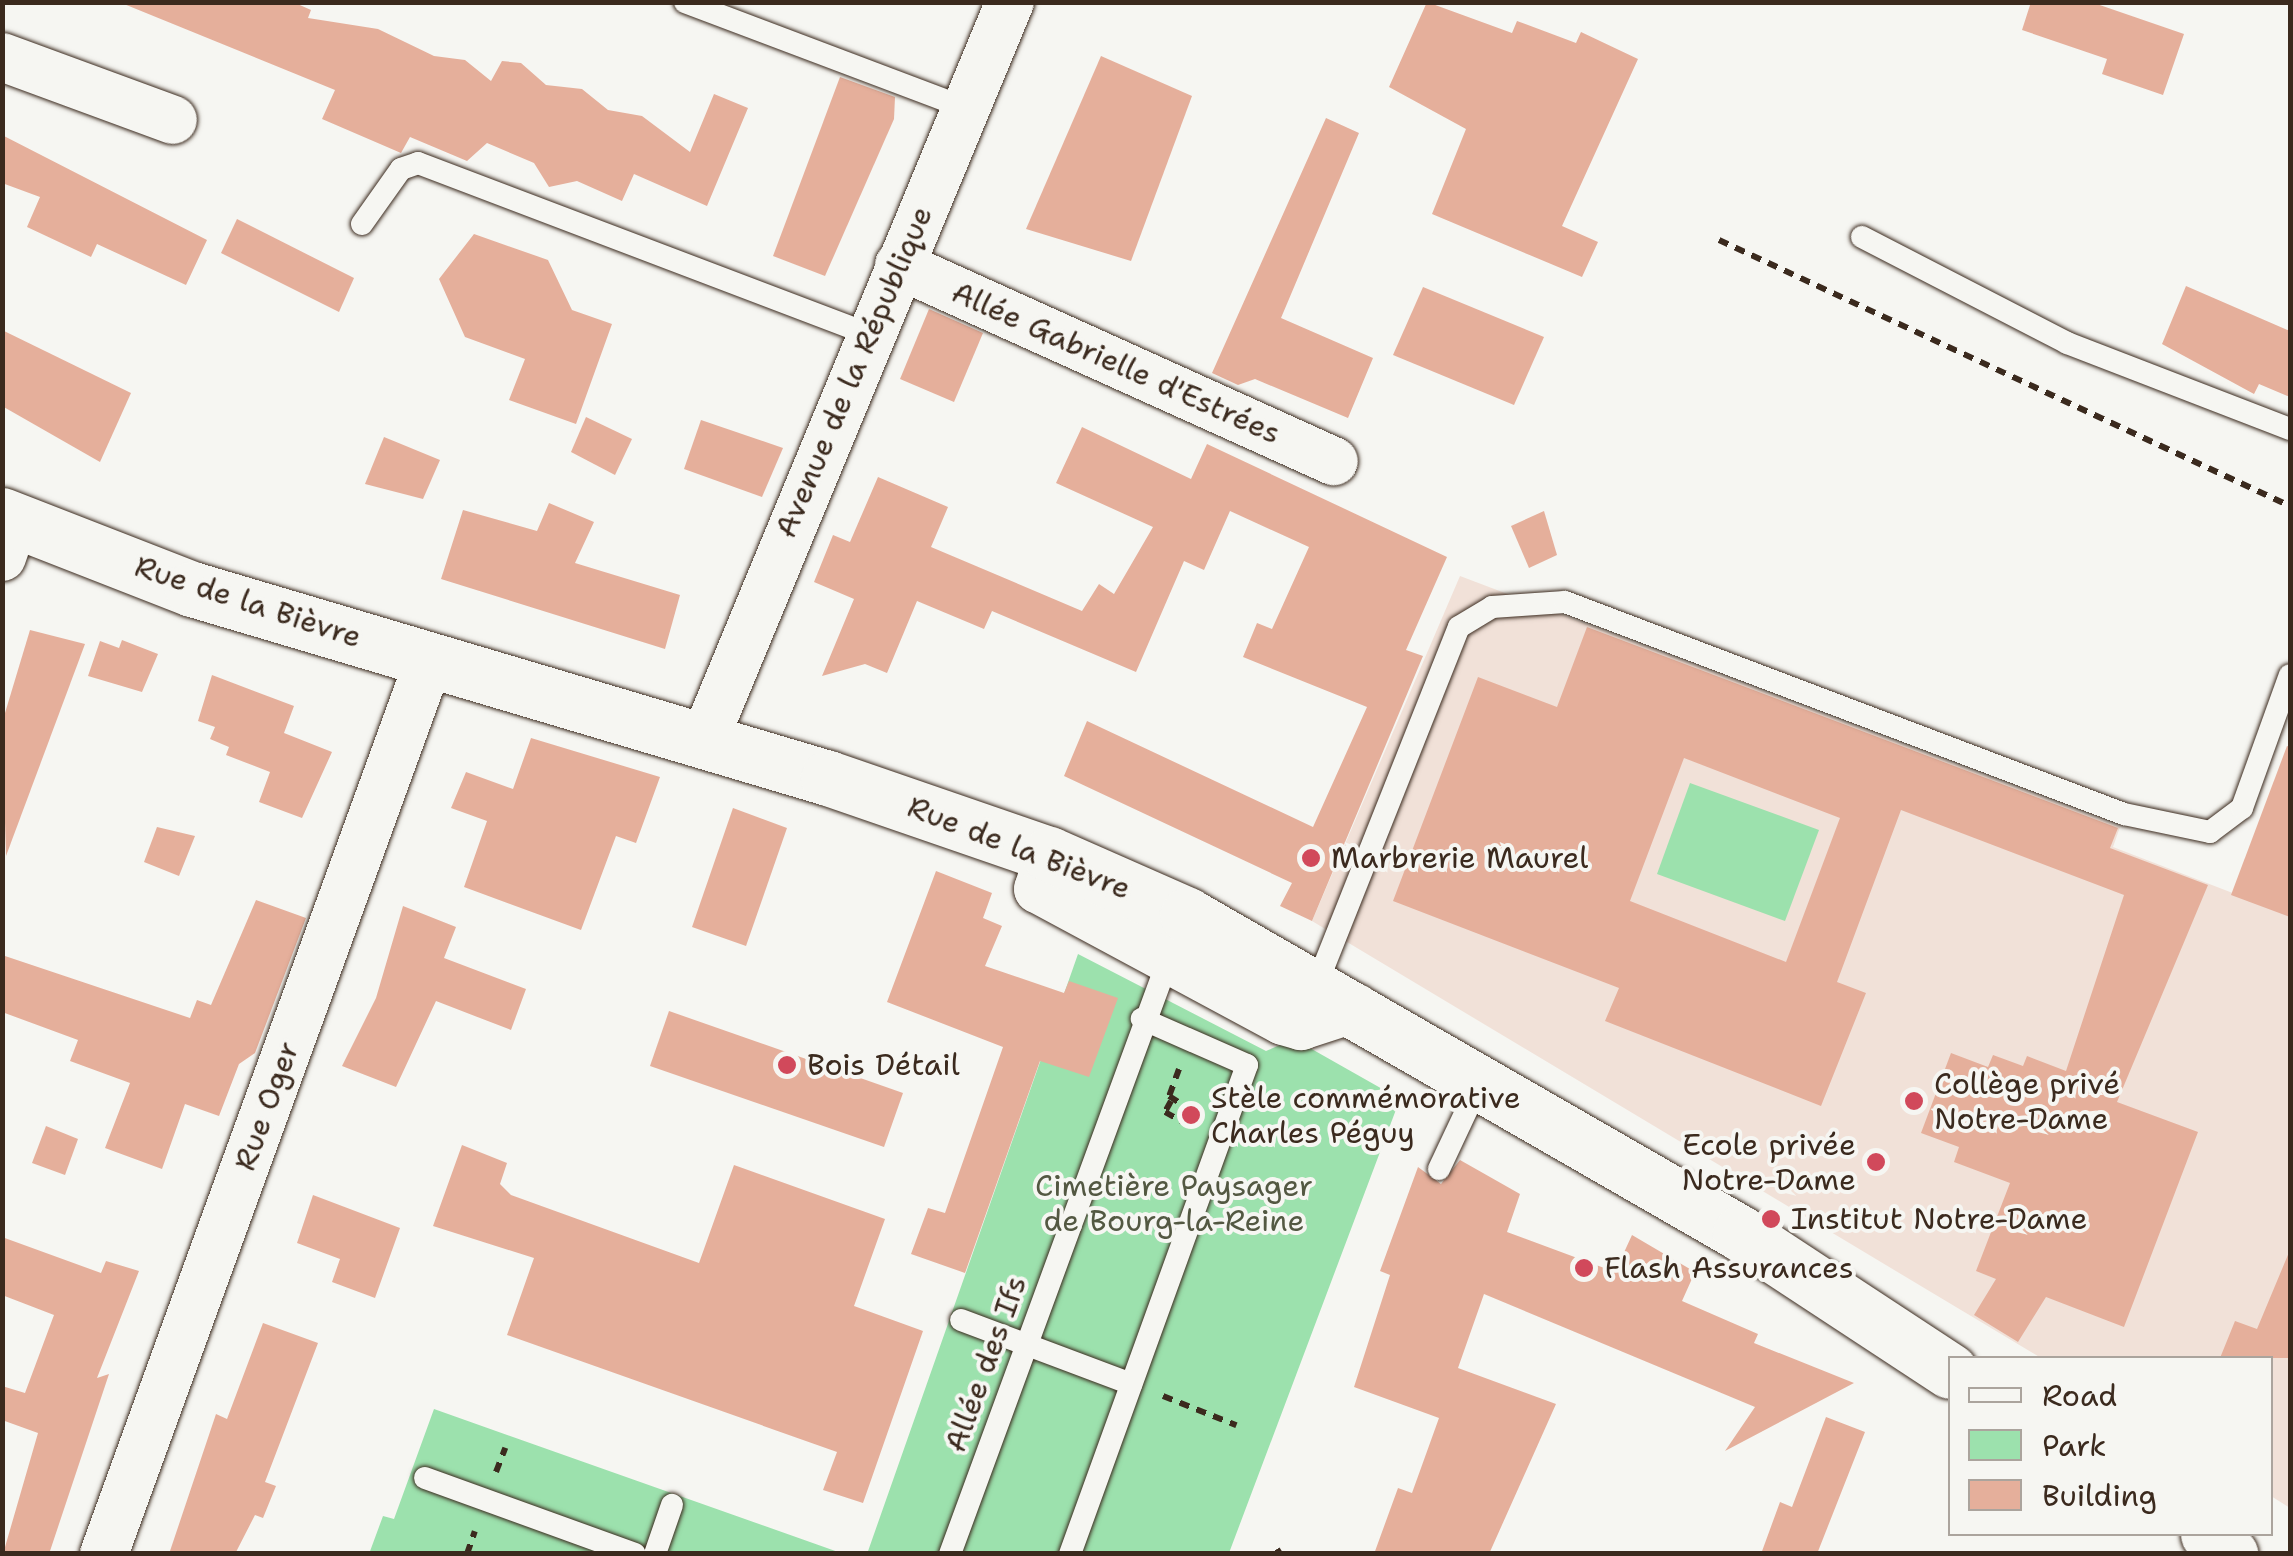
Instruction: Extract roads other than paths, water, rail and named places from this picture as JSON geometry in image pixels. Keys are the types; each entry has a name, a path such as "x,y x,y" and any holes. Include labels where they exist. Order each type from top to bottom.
{"main road":[{"name":"Rue de la Bièvre","path":"7,531 704,743 1043,871 1177,937 1336,997 1481,1080 1948,1370"}],"street":[{"name":"Avenue de la République","path":"704,743 869,334 1010,2"},
{"path":"2,57 173,120"},
{"name":"Allée Gabrielle d'Estrées","path":"899,265 1334,460"},
{"name":"Rue Oger","path":"104,1554 430,658"}],"lane":[{"path":"685,2 966,108"},
{"path":"362,224 401,170 418,163 869,334"},
{"path":"1862,238 2066,343 2290,429"},
{"path":"1336,997 1458,627 1492,607 1565,602 2124,814 2210,832 2242,808 2290,675"},
{"name":"Allée des Ifs","path":"950,1554 1142,1018 1177,937"},
{"path":"1070,1554 1247,1065 1142,1018"},
{"path":"1440,1169 1481,1080"},
{"path":"961,1320 1131,1384"},
{"path":"425,1478 635,1554"},
{"path":"654,1554 672,1505"}],"place":[{"name":"Marbrerie Maurel","path":"1311,858"},
{"name":"Bois Détail","path":"787,1065"},
{"name":"Collège privé Notre-Dame","path":"1914,1101"},
{"name":"Stèle commémorative Charles Péguy","path":"1191,1115"},
{"name":"Ecole privée Notre-Dame","path":"1876,1162"},
{"name":"Institut Notre-Dame","path":"1771,1219"},
{"name":"Flash Assurances","path":"1584,1268"}],"park label":[{"name":"Cimetière Paysager de Bourg-la-Reine","path":"1174,1203"}]}
